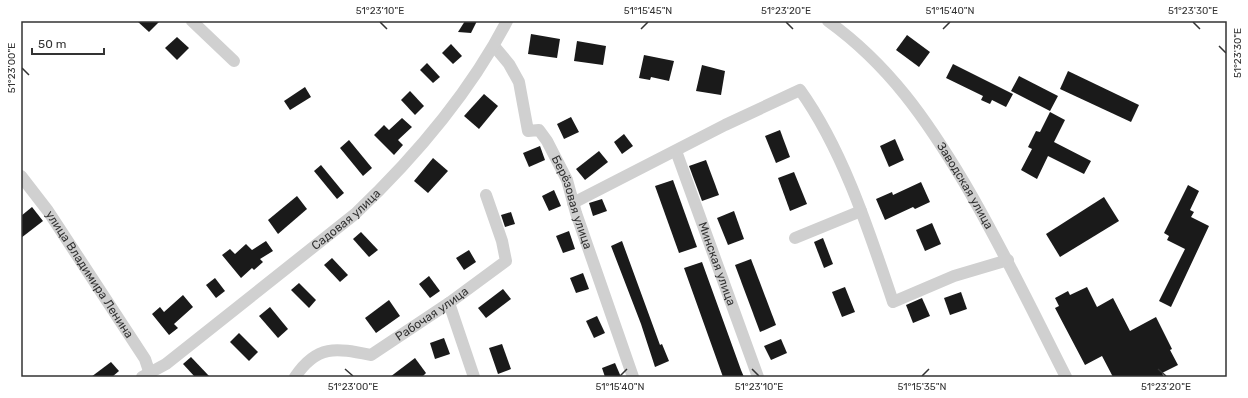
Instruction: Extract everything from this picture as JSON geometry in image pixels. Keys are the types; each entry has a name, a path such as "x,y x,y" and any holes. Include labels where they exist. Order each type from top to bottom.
{"street":[{"path":"192,21 234,61"},
{"name":"Садовая улица","path":"148,376 166,364 355,214 374,196 408,161 442,122 494,46 507,21"},
{"name":"Заводская улица","path":"828,21 871,56 922,115 944,149 1008,260 1066,377"},
{"name":"Берёзовая улица","path":"494,46 509,64 519,82 528,131 539,130 547,141 567,180 573,203 633,377"},
{"path":"573,203 725,125 800,90 816,112 842,164 869,230 893,302 954,276 1008,260"},
{"name":"Минская улица","path":"676,151 758,377"},
{"name":"улица Владимира Ленина","path":"21,176 25,191 48,211 145,359 148,376"},
{"name":"Рабочая улица","path":"295,377 305,363 322,352 345,350 371,355 449,303 506,261 502,241 486,195"},
{"path":"795,238 860,211"},
{"path":"449,303 474,377"}],"building":[{"path":"137,21 160,21 149,32"},
{"path":"465,21 477,21 471,33 458,32"},
{"path":"531,34 560,39 557,58 528,54"},
{"path":"907,35 930,52 919,67 896,50"},
{"path":"177,37 189,48 177,60 165,48"},
{"path":"577,41 606,46 603,65 574,61"},
{"path":"451,44 462,56 453,64 442,53"},
{"path":"644,55 674,61 669,81 651,77 650,80 639,78"},
{"path":"427,63 440,77 433,83 420,70"},
{"path":"953,64 1013,94 1006,107 992,100 990,104 981,100 983,96 946,78"},
{"path":"702,65 725,71 721,95 696,91"},
{"path":"1068,71 1139,105 1131,122 1060,89"},
{"path":"1019,76 1058,96 1050,111 1011,91"},
{"path":"305,87 311,97 290,110 284,101"},
{"path":"410,91 424,106 415,115 401,100"},
{"path":"484,94 498,106 479,129 464,116"},
{"path":"1050,112 1065,120 1054,142 1091,161 1084,174 1048,156 1037,179 1021,170 1032,149 1028,147 1036,131 1040,132"},
{"path":"571,117 579,132 564,139 557,124"},
{"path":"402,118 412,127 398,140 403,145 394,155 374,135 384,125 389,130"},
{"path":"780,130 790,157 776,163 765,136"},
{"path":"624,134 633,146 622,154 614,142"},
{"path":"895,139 904,160 889,167 880,146"},
{"path":"349,140 372,168 363,176 340,148"},
{"path":"540,146 545,160 529,167 523,153"},
{"path":"599,151 608,162 585,180 576,169"},
{"path":"433,158 448,171 428,193 414,181"},
{"path":"706,160 719,195 702,201 689,166"},
{"path":"321,165 344,193 337,199 314,171"},
{"path":"794,172 807,204 790,211 778,178"},
{"path":"673,180 697,247 679,253 655,186"},
{"path":"921,182 930,202 915,209 913,207 885,220 876,199 892,192 893,195"},
{"path":"1188,185 1199,191 1190,210 1194,212 1191,217 1209,226 1171,307 1159,301 1185,249 1167,240 1169,236 1164,233"},
{"path":"554,190 561,206 549,211 542,196"},
{"path":"297,196 307,209 278,234 268,220"},
{"path":"1104,197 1119,221 1060,257 1046,234"},
{"path":"602,199 607,211 593,216 589,203"},
{"path":"32,207 43,221 21,238 21,216"},
{"path":"734,211 744,239 728,245 717,218"},
{"path":"511,212 515,224 505,227 501,215"},
{"path":"932,223 941,244 925,251 916,230"},
{"path":"569,231 575,249 563,253 556,236"},
{"path":"361,232 378,250 369,257 353,239"},
{"path":"823,238 833,264 824,268 814,242"},
{"path":"266,241 273,251 260,259 263,262 254,270 252,268 241,278 222,255 230,249 235,254 246,244 252,250"},
{"path":"622,241 660,345 662,344 669,361 655,367 641,324 611,246"},
{"path":"469,250 476,262 464,270 456,258"},
{"path":"332,258 348,275 340,282 324,265"},
{"path":"751,259 776,325 760,332 735,265"},
{"path":"702,262 744,377 723,377 684,268"},
{"path":"583,273 589,289 576,293 570,278"},
{"path":"429,276 440,291 430,298 419,284"},
{"path":"215,278 225,291 216,298 206,285"},
{"path":"299,283 316,300 309,308 291,290"},
{"path":"845,287 855,312 842,317 832,292"},
{"path":"1087,287 1097,307 1113,298 1130,331 1156,317 1172,349 1170,350 1178,365 1162,373 1164,377 1113,377 1102,356 1085,365 1055,308 1059,306 1055,298 1068,291 1070,295"},
{"path":"503,289 511,299 486,318 478,308"},
{"path":"961,292 967,309 950,315 944,298"},
{"path":"183,295 193,307 174,324 178,328 169,335 152,314 160,307 164,312"},
{"path":"922,298 930,316 913,323 906,305"},
{"path":"389,300 400,316 376,333 365,318"},
{"path":"270,307 288,329 278,338 259,316"},
{"path":"597,316 605,333 594,338 586,321"},
{"path":"239,333 258,352 249,361 230,342"},
{"path":"444,338 450,354 435,359 430,343"},
{"path":"781,339 787,353 771,360 764,346"},
{"path":"502,344 511,369 498,374 489,348"},
{"path":"191,357 210,377 195,377 183,364"},
{"path":"415,358 426,373 422,377 390,377"},
{"path":"111,362 119,371 112,377 91,377"},
{"path":"615,363 621,377 605,377 602,368"}]}
